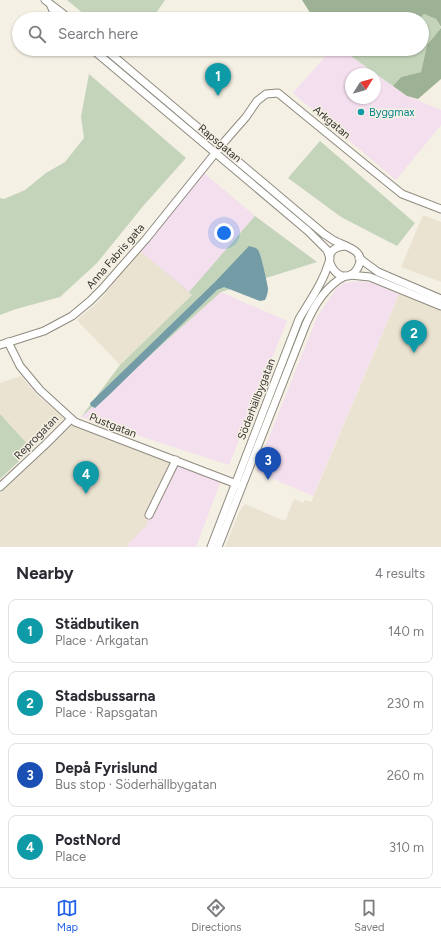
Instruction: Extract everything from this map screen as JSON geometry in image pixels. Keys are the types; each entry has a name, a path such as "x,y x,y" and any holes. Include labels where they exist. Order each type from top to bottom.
{"street":[{"path":"45,0 60,12"},
{"path":"51,6 54,12"},
{"name":"Rapsgatan","path":"100,56 308,231 327,250 330,260"},
{"name":"Rapsgatan","path":"113,56 324,234 336,242 346,246"},
{"name":"Arkgatan","path":"220,146 246,117 257,101 266,94 278,93 402,194 441,209"},
{"name":"Anna Fabris gata","path":"0,345 44,331 72,316 90,301 146,239 220,146"},
{"path":"441,298 378,272 359,258 355,250 346,246 338,247 334,250 330,260 330,266 338,274 370,277 441,306"},
{"path":"348,275 358,268 359,258"},
{"name":"Söderhällbygatan","path":"218,547 238,484 299,319 326,275 330,260"},
{"name":"Söderhällbygatan","path":"211,547 312,311 333,283 348,275"},
{"name":"Pustgatan","path":"8,342 20,366 40,390 75,422 238,484"},
{"name":"Reprogatan","path":"0,487 71,419"},
{"path":"149,514 176,460"}],"shaded area":[{"path":"326,56 351,56 368,68 345,68 345,104 381,104 381,77 407,96 441,110 441,125 396,180 293,93"},
{"path":"204,173 255,216 189,292 140,251"},
{"path":"423,215 441,222 441,282 401,267"},
{"path":"140,251 192,295 120,365 77,320 99,301"},
{"path":"359,281 373,283 399,294 313,496 257,472 257,467 317,317 336,289 344,283"},
{"path":"401,290 441,306 441,547 225,547 239,512 245,504 285,521 294,499 303,503 305,500 311,502"},
{"path":"221,292 287,321 229,465 81,417"},
{"path":"21,376 36,394 64,418 32,449 0,414 0,383"},
{"path":"70,423 175,463 149,515 147,525 128,544 127,547 0,547 0,493"},
{"path":"175,463 221,481 196,547 127,547 149,515"}],"green space":[{"path":"67,0 165,0 157,12 82,12"},
{"path":"302,0 441,0 441,27 436,19 429,16 429,12 310,12"},
{"path":"429,16 436,19 441,28 429,43"},
{"path":"441,28 441,79 418,99 407,96 393,86 401,77 421,72 425,56 429,56 429,43"},
{"path":"351,56 425,56 421,72 401,77 393,86 381,77 381,68 368,68"},
{"path":"89,74 186,158 144,205 97,263 60,297 0,315 0,198 4,199 25,190 46,173 65,162 84,138 81,117"},
{"path":"320,141 415,223 397,246 341,217 288,178"},
{"path":"255,216 317,262 221,292 81,417 120,365 192,295 140,251 189,292"},
{"path":"0,414 32,449 0,479"}],"water":[{"path":"249,246 257,249 261,257 268,288 265,300 260,301 224,287 217,290 95,408 91,406 90,403 215,282"}],"place":[{"name":"Städbutiken","path":"218,96"},
{"name":"Byggmax","path":"361,112"},
{"name":"Stadsbussarna","path":"414,353"},
{"name":"Depå Fyrislund","path":"268,480"},
{"name":"PostNord","path":"86,494"}]}
